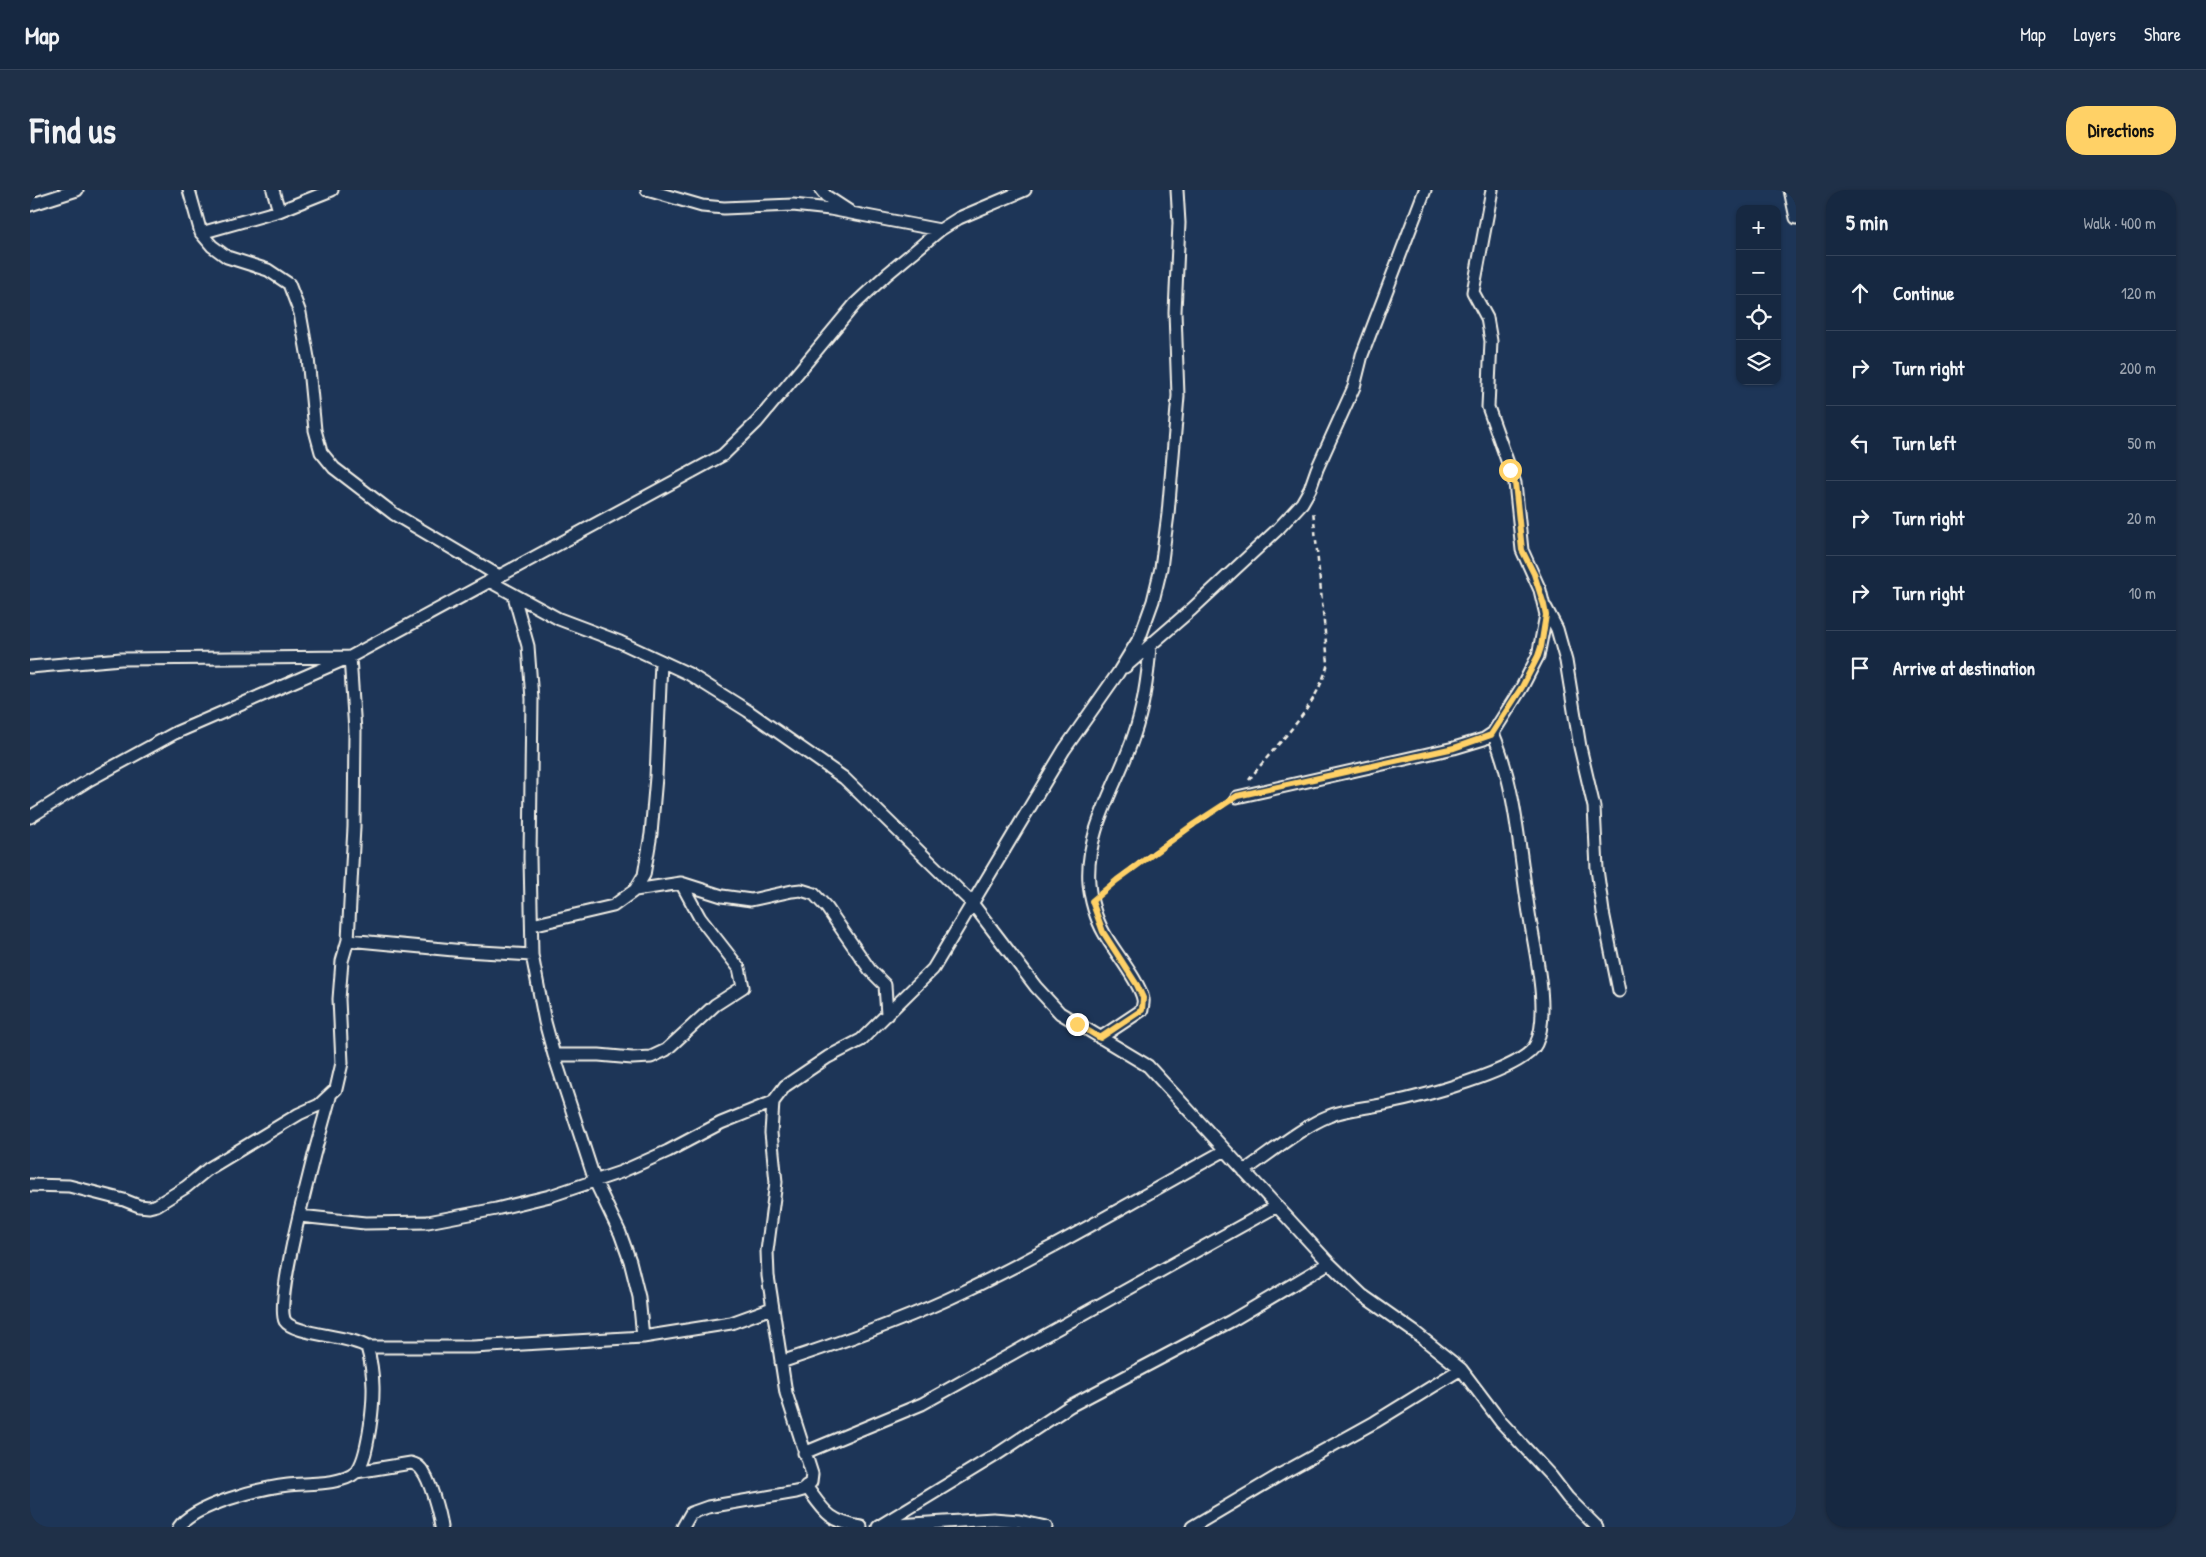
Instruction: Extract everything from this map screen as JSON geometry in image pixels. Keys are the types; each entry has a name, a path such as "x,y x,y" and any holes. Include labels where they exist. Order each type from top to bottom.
{"street":[{"path":"30,205 76,190"},
{"path":"189,190 202,233 212,246 227,257 268,270 289,284 300,313 308,358 315,430 321,452 334,468 394,514 494,578 514,596 559,619 620,642 689,674 748,710 844,778 972,903 1048,1001 1060,1013 1148,1066 1187,1107 1224,1151 1278,1206 1329,1263 1362,1295 1416,1333 1461,1369 1501,1422 1551,1476 1568,1498 1597,1527"},
{"path":"273,190 279,210"},
{"path":"202,233 279,210 332,190"},
{"path":"647,190 702,206 724,208 793,205 855,214 940,230"},
{"path":"821,190 826,196 855,214"},
{"path":"30,817 89,780 175,733 350,656 723,455 757,422 855,304 940,230 959,218 1025,190"},
{"path":"300,1216 364,1223 428,1222 541,1198 595,1181 668,1151 721,1123 773,1102 785,1086 828,1057 862,1040 934,969 1064,750 1118,673 1140,637 1153,601 1161,568 1178,396 1175,312 1179,222 1177,190"},
{"path":"1118,673 1291,517 1310,489 1317,469 1354,388 1362,355 1425,190"},
{"path":"1492,190 1473,292 1487,318 1491,341 1488,407 1515,483 1522,550 1534,574 1544,605 1557,629 1566,661 1580,747 1594,808 1597,869 1602,912 1619,991"},
{"path":"1790,190 1796,218"},
{"path":"514,596 528,646 532,699 530,858 532,955 545,1022 554,1055 595,1181 620,1233 630,1261 639,1297 643,1337"},
{"path":"1237,796 1454,748 1484,739 1493,732 1518,694 1538,656 1545,625 1544,605"},
{"path":"1100,1038 1142,1010 1143,998 1137,985 1103,932 1092,901 1089,884 1089,858 1094,832 1134,736 1143,701 1150,646"},
{"path":"30,667 121,659 350,656"},
{"path":"30,1185 68,1186 124,1200 139,1206 149,1207 157,1205 186,1187 208,1169 298,1114 319,1105 330,1097 336,1089 342,1063 340,999 342,961 348,940 354,827 355,731 350,656"},
{"path":"532,925 613,906 635,890 644,874 651,834 656,777 662,662"},
{"path":"1244,1171 1302,1132 1330,1116 1420,1095 1497,1071 1516,1063 1534,1049 1541,1030 1539,974 1512,794 1503,759 1493,732"},
{"path":"635,890 681,883 722,896 751,900 801,890 814,894 827,908 870,970 885,985 887,1015"},
{"path":"554,1055 651,1057 666,1050 715,1005 743,987 739,968 700,918 681,883"},
{"path":"348,940 464,952 532,955"},
{"path":"330,1097 286,1278 283,1311 285,1320 292,1327 338,1337 367,1347 474,1347 643,1337 731,1323 772,1308"},
{"path":"683,1527 691,1513 708,1507 796,1492 811,1482 810,1464 804,1453 786,1393 772,1308 767,1251 776,1182 772,1133 773,1102"},
{"path":"781,1362 885,1326 944,1301 1027,1260 1224,1151"},
{"path":"804,1453 922,1404 1278,1206"},
{"path":"878,1527 980,1466 1070,1406 1223,1325 1329,1263"},
{"path":"356,1472 362,1461 373,1406 374,1383 367,1347"},
{"path":"1192,1527 1283,1473 1375,1422 1461,1369"},
{"path":"179,1527 192,1514 253,1491 344,1479 356,1472 411,1463 417,1465 422,1470 427,1480 442,1527"},
{"path":"806,1486 829,1516 844,1524 861,1527"},
{"path":"875,1527 993,1519 1019,1520 1046,1527"}],"path":[{"path":"1092,901 1117,880 1194,824 1237,796 1256,770 1301,718 1324,680 1328,663 1327,642 1310,489"}],"route":[{"path":"1077,1024 1100,1038 1142,1010 1143,998 1137,985 1103,932 1092,901 1117,880 1185,830 1237,796 1454,748 1491,735 1510,708 1538,656 1546,615 1540,590 1522,550 1515,483 1510,470"}]}
